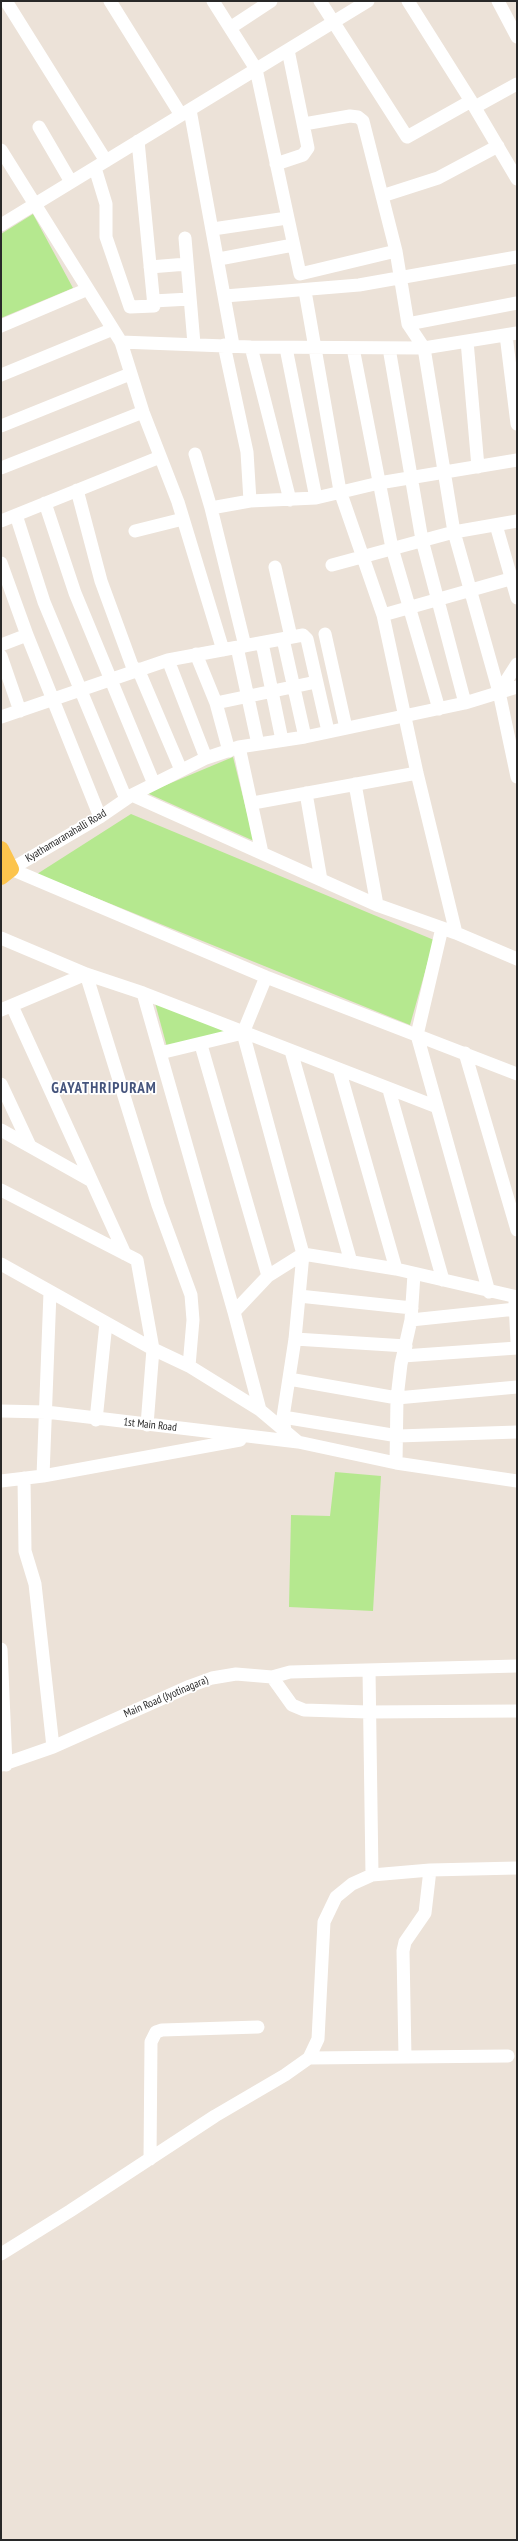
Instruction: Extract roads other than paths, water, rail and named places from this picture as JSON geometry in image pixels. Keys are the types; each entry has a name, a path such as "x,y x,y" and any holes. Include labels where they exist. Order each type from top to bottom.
{"main road":[{"path":"1,849 6,873"}],"street":[{"path":"6,1 100,164 106,204 106,237 130,307 154,306 138,141"},
{"path":"110,1 185,112 213,229 225,296 228,345 247,452 250,501"},
{"path":"213,1 256,69 300,274 396,251"},
{"path":"230,28 271,1"},
{"path":"320,1 407,137 517,84"},
{"path":"1,225 368,1"},
{"path":"408,1 473,104 517,179"},
{"path":"498,1 517,37"},
{"path":"276,164 306,152 308,145 288,50"},
{"path":"304,124 350,116 358,117 363,121 396,251 408,324 424,348 454,532 472,590 514,743 517,777"},
{"path":"39,127 71,182"},
{"path":"382,196 438,178 498,146"},
{"path":"1,150 121,342 143,412 183,519 222,650"},
{"path":"213,229 287,218"},
{"path":"185,238 194,344"},
{"path":"218,259 293,245"},
{"path":"225,296 305,291 401,278 517,257"},
{"path":"150,267 187,264"},
{"path":"1,326 88,289"},
{"path":"305,291 340,491 383,615 417,772 456,933"},
{"path":"153,301 190,299"},
{"path":"408,324 517,303"},
{"path":"1,375 113,329"},
{"path":"121,342 286,348 424,348 512,334 517,424"},
{"path":"467,341 478,467"},
{"path":"251,347 290,500"},
{"path":"286,348 316,498"},
{"path":"353,348 392,548 439,709"},
{"path":"389,348 410,478 422,540 440,600 465,703"},
{"path":"1,426 130,374"},
{"path":"1,468 143,412"},
{"path":"195,454 211,508 241,647 248,696 258,744"},
{"path":"1,521 160,457"},
{"path":"211,508 250,501 316,498 340,491 517,460"},
{"path":"77,490 101,581 136,670 181,770"},
{"path":"45,503 75,593 110,681 154,784"},
{"path":"16,515 44,602 80,690 129,797 377,905 456,933 517,959"},
{"path":"135,530 183,519"},
{"path":"332,565 454,532 517,521"},
{"path":"496,525 514,578 517,598"},
{"path":"1,563 27,635 100,817"},
{"path":"275,567 305,737"},
{"path":"383,615 411,609 514,578"},
{"path":"326,634 346,728"},
{"path":"1,645 27,635"},
{"path":"1,717 53,701 80,690 110,681 136,670 168,660 305,636 328,731"},
{"path":"262,644 282,740"},
{"path":"196,654 234,749 252,803 262,854"},
{"path":"1,656 20,711"},
{"path":"168,660 206,758"},
{"path":"499,692 517,664"},
{"path":"216,702 316,682"},
{"name":"Kyathamaranahalli Road","path":"6,873 100,817 129,797 206,758 234,749 305,737 439,709 517,688"},
{"path":"252,803 417,772"},
{"path":"355,784 377,905"},
{"path":"306,793 322,880"},
{"path":"6,873 266,977 465,1053 516,1075"},
{"path":"442,928 417,1035 489,1292"},
{"path":"1,938 86,974 143,993 243,1034 291,1050 389,1090 437,1107"},
{"path":"86,974 6,1008 125,1254"},
{"path":"86,974 158,1205 191,1295 193,1320 189,1366"},
{"path":"266,977 243,1034 303,1254 295,1339 283,1417 285,1431"},
{"path":"143,993 234,1312 260,1410"},
{"path":"160,1053 201,1045 243,1034"},
{"path":"201,1045 268,1276"},
{"path":"291,1050 352,1262"},
{"path":"465,1053 517,1230"},
{"path":"339,1069 396,1269"},
{"path":"1,1084 30,1146"},
{"path":"389,1090 443,1280"},
{"path":"1,1130 90,1180"},
{"path":"1,1190 125,1254 134,1257 140,1264 153,1349 147,1425"},
{"path":"234,1312 268,1276 303,1254 396,1269 489,1292 516,1301"},
{"path":"1,1264 153,1349 189,1366 260,1410 298,1442"},
{"path":"396,1463 398,1436 397,1398 411,1314 414,1274"},
{"path":"43,1476 50,1292"},
{"path":"299,1296 411,1314 516,1301"},
{"path":"516,1301 517,1342"},
{"path":"96,1420 106,1323"},
{"path":"295,1339 405,1351 517,1348"},
{"path":"289,1379 397,1398 517,1387"},
{"name":"1st Main Road","path":"1,1411 46,1412 96,1420 298,1442 396,1463 517,1481"},
{"path":"283,1417 398,1436 517,1432"},
{"path":"1,1481 43,1476 252,1437"},
{"path":"24,1478 25,1551 35,1584 53,1747"},
{"path":"1,1649 4,1765"},
{"name":"Main Road (Jyotinagara)","path":"4,1765 53,1747 212,1678 236,1674 272,1677 290,1672 517,1666"},
{"path":"369,1670 368,1712 372,1875"},
{"path":"272,1677 292,1705 297,1708 368,1712 517,1711"},
{"path":"1,2254 215,2116 285,2075 309,2058 318,2039 324,1922 336,1897 352,1884 372,1875 430,1870 517,1868"},
{"path":"405,2058 405,1942 425,1913 430,1870"},
{"path":"150,2159 152,2042 156,2032 162,2030 258,2027"},
{"path":"309,2058 508,2056"}],"district":[{"name":"GAYATHRIPURAM","path":"104,1089"}]}
